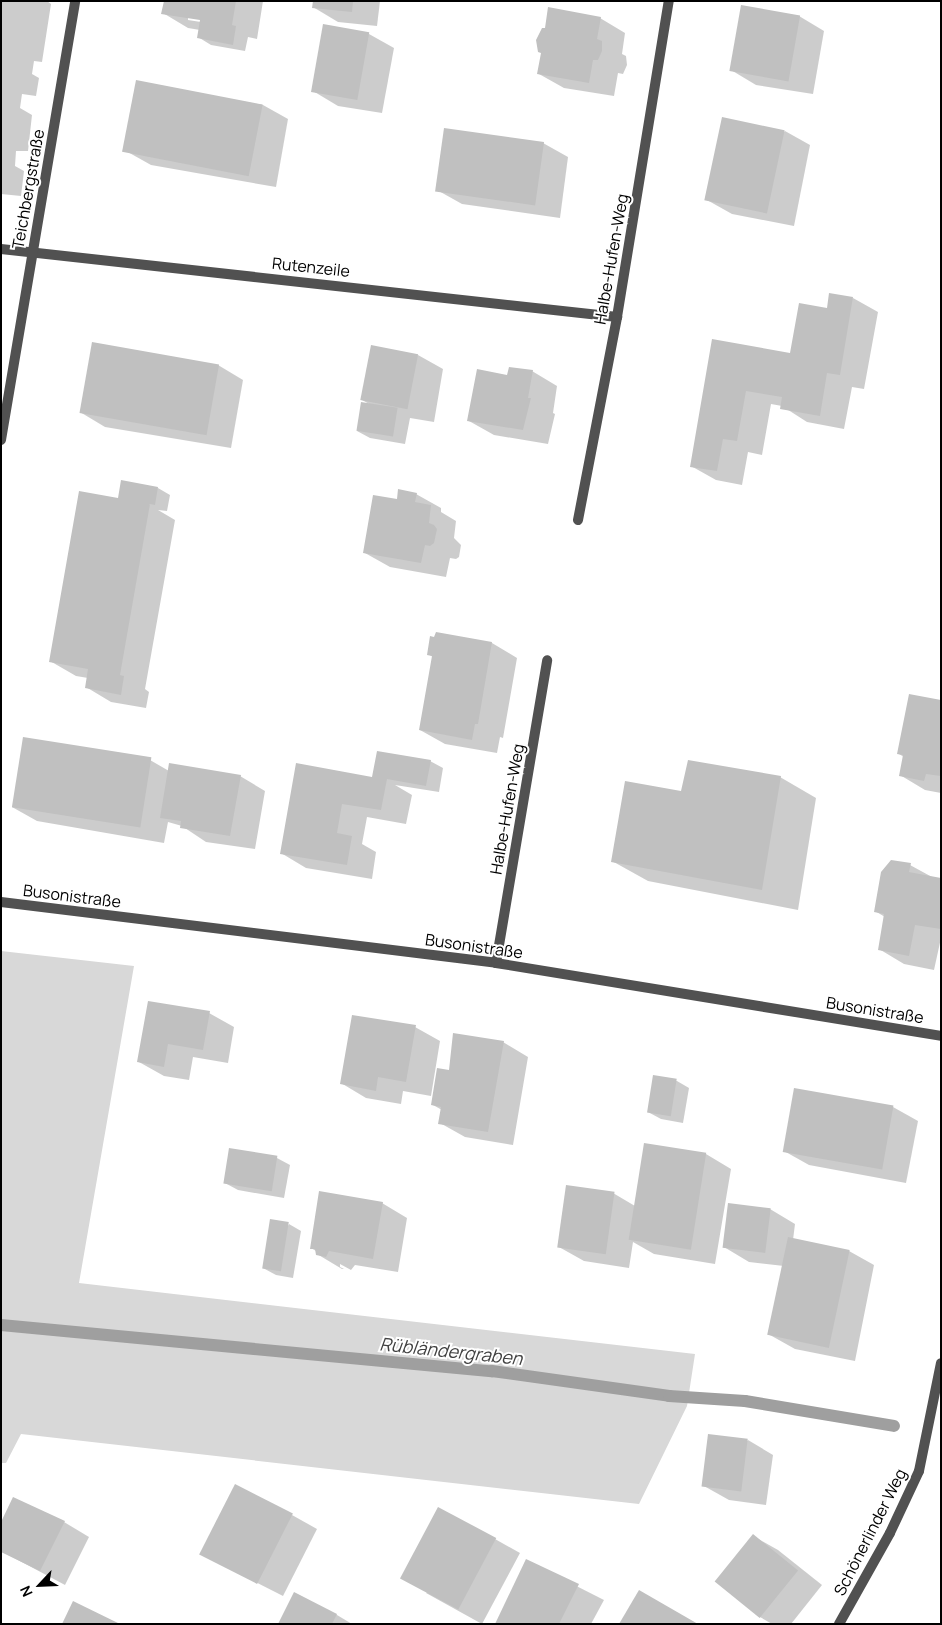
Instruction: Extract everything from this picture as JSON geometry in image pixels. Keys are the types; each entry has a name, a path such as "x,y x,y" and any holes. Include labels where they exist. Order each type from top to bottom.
{"street":[{"name":"Teichbergstraße","path":"1,440 75,1"},
{"name":"Halbe-Hufen-Weg","path":"578,520 617,317 669,1"},
{"name":"Rutenzeile","path":"1,248 617,317"},
{"name":"Halbe-Hufen-Weg","path":"496,963 547,660"},
{"name":"Busonistraße","path":"1,902 496,963 941,1036"},
{"name":"Schönerlinder Weg","path":"839,1624 890,1534 918,1471 941,1363"}],"shaded area":[{"path":"1,951 134,966 79,1283 695,1354 687,1406 639,1504 21,1434 6,1463 1,1463"}],"building":[{"path":"164,1 236,1 232,25 236,26 233,45 197,38 200,20 161,14"},
{"path":"313,1 353,1 352,12 312,8"},
{"path":"741,5 800,15 788,81 729,71"},
{"path":"548,7 601,17 597,39 602,41 602,51 598,60 593,60 589,83 537,74 541,53 538,52 536,40 542,28 545,28"},
{"path":"323,24 369,32 357,100 311,92"},
{"path":"136,80 263,105 249,176 122,152"},
{"path":"722,117 785,130 767,213 704,200"},
{"path":"444,128 544,142 535,205 435,191"},
{"path":"829,293 853,297 840,375 827,373 820,416 780,409 782,397 746,391 737,441 723,439 717,471 690,467 712,339 790,353 799,303 827,308"},
{"path":"92,342 219,364 207,435 79,413"},
{"path":"371,345 418,354 407,409 360,400"},
{"path":"509,367 533,370 528,398 531,398 523,430 467,421 477,369 507,375"},
{"path":"361,402 398,408 393,436 356,431"},
{"path":"121,480 158,487 155,505 150,504 120,675 124,676 121,695 85,688 88,669 49,662 79,491 118,498"},
{"path":"398,489 417,493 415,502 431,505 429,523 437,529 434,543 430,546 425,545 421,563 363,553 373,495 397,499"},
{"path":"436,632 492,642 478,724 475,724 472,740 419,730 432,656 427,655 430,636 434,637"},
{"path":"909,694 941,700 941,776 926,774 924,781 899,776 903,755 897,754"},
{"path":"23,737 151,757 140,827 12,807"},
{"path":"377,751 431,760 426,786 387,779 381,810 342,804 337,833 352,836 347,865 280,854 296,763 372,777"},
{"path":"688,760 781,776 762,890 611,862 625,781 681,791"},
{"path":"169,763 241,775 230,836 180,828 181,821 160,818"},
{"path":"891,860 911,863 909,872 941,878 941,929 915,925 909,956 878,950 884,914 874,912 881,872"},
{"path":"148,1001 210,1011 203,1050 168,1044 164,1067 137,1062"},
{"path":"352,1015 416,1025 406,1082 378,1077 376,1091 340,1084"},
{"path":"453,1033 504,1041 488,1132 438,1124 441,1107 431,1105 437,1068 449,1070"},
{"path":"653,1075 677,1079 671,1116 647,1113"},
{"path":"794,1088 893,1106 882,1170 783,1152"},
{"path":"644,1143 706,1153 691,1250 629,1240"},
{"path":"229,1148 277,1156 272,1191 223,1184"},
{"path":"566,1185 615,1192 606,1254 557,1247"},
{"path":"319,1191 383,1202 373,1259 329,1251 326,1257 316,1255 315,1249 310,1249"},
{"path":"728,1203 771,1208 765,1253 723,1248"},
{"path":"270,1219 289,1222 281,1271 262,1268"},
{"path":"788,1237 850,1250 829,1348 767,1335"},
{"path":"708,1434 748,1439 741,1491 702,1487"},
{"path":"235,1484 293,1514 257,1584 199,1554"},
{"path":"13,1497 65,1521 40,1571 1,1552 1,1522"},
{"path":"438,1507 496,1538 458,1610 400,1579"},
{"path":"753,1534 798,1571 760,1618 715,1581"},
{"path":"526,1559 579,1584 559,1624 495,1624"},
{"path":"639,1590 698,1624 619,1624"},
{"path":"294,1592 337,1614 332,1624 278,1624"},
{"path":"73,1601 120,1624 62,1624"}],"waterway":[{"name":"Rübländergraben","path":"1,1325 492,1371 669,1396 745,1401 894,1426"}]}
